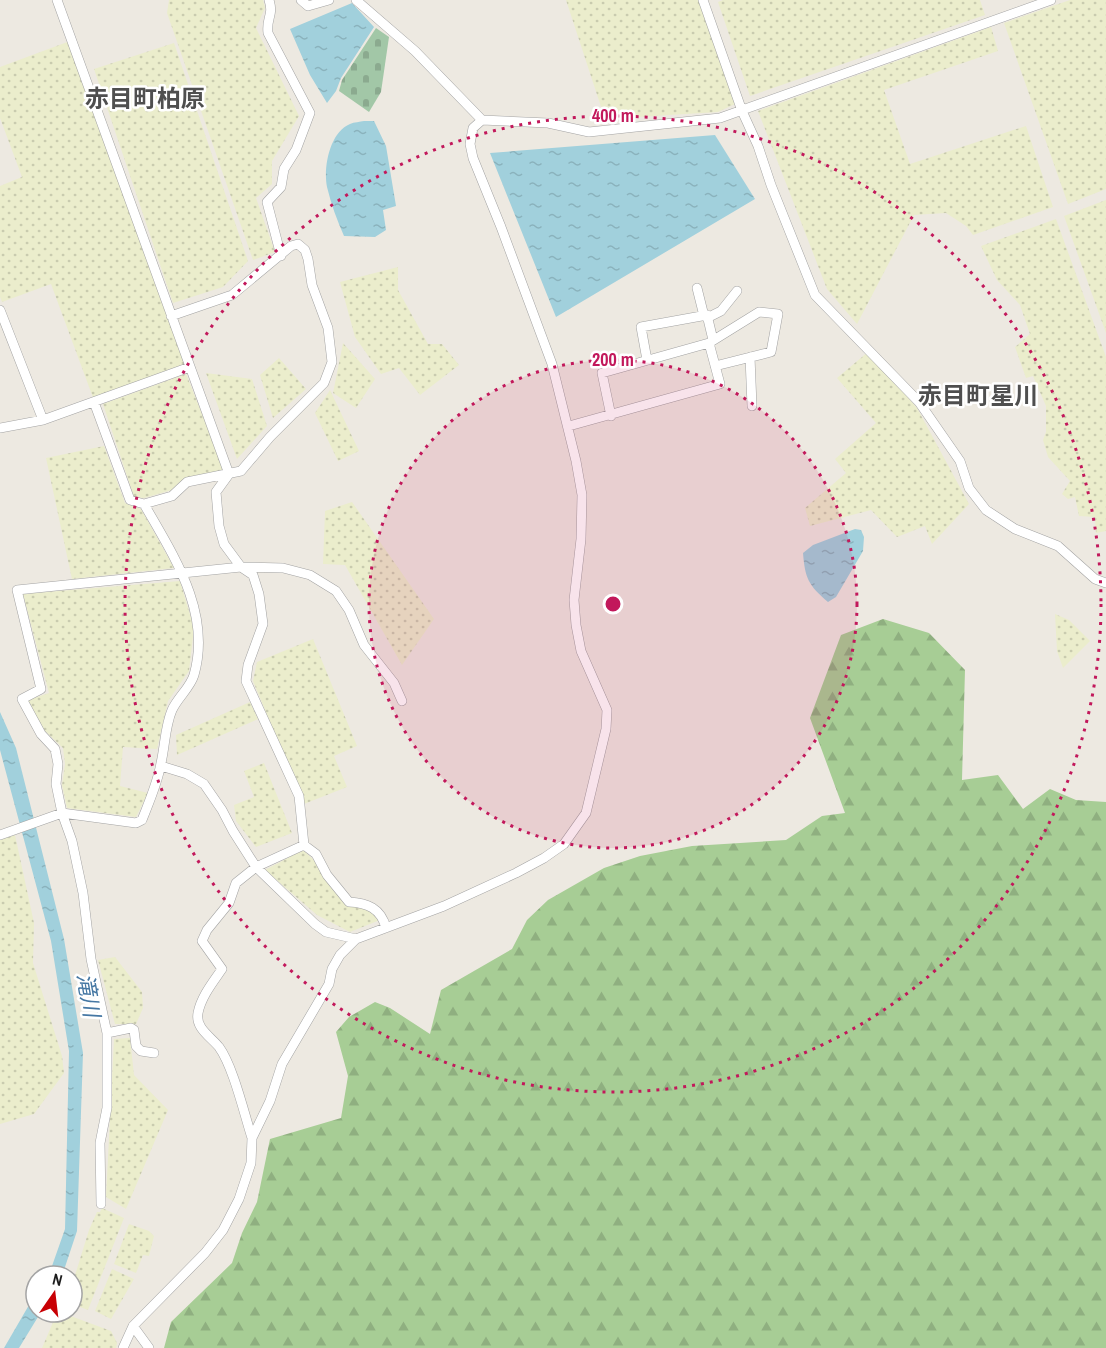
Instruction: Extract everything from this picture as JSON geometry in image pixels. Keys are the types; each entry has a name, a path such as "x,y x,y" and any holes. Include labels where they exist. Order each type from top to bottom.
{"street":[{"path":"57,0 229,474"},
{"path":"269,0 272,10 267,25 268,33 310,113 296,150 284,168 281,187 267,202 281,256"},
{"path":"301,0 308,6 329,0"},
{"path":"356,0 415,51 482,120 548,123 589,132 720,118 1051,0"},
{"path":"704,0 742,111 754,136 815,296 919,402 960,461 969,488 986,510 1015,529 1058,546 1095,579 1106,583"},
{"path":"252,1138 270,1101 282,1064 329,984 332,969 340,955 356,939 444,906 544,858 564,844 586,813 606,729 607,710 581,651 576,625 574,600 582,495 569,426 548,353 473,158 470,144 473,128 482,120"},
{"path":"94,402 130,500 144,504 172,496 187,482 241,471 270,437 324,383 332,362 328,328 312,285 305,250 298,244 291,246 232,295 171,316"},
{"path":"569,426 720,384 706,317 697,288"},
{"path":"647,360 641,327 706,317 721,310 737,291"},
{"path":"0,310 43,420"},
{"path":"611,416 602,373 711,342 759,312 778,314 771,351 715,366"},
{"path":"750,357 752,406"},
{"path":"0,428 43,420 190,367"},
{"path":"229,474 216,492 219,526 224,544 242,567 253,575 259,594 263,624 248,665 246,681 298,796 304,845 316,854 327,875 349,902 365,903 383,918 386,928"},
{"path":"0,835 62,813 136,822 142,820 161,766 172,709 189,685 194,673 198,640 198,626 184,573 144,504"},
{"path":"101,1204 100,1143 107,1108 107,1034 91,959 81,883 56,784 58,764 55,750 41,734 22,699 41,689 17,590 242,567 283,568 310,575 336,591 349,610 364,645 394,682 402,701"},
{"path":"161,766 187,774 204,784 256,867 315,924 326,932 356,939"},
{"path":"123,1348 133,1326 205,1253 223,1230 239,1199 251,1163 252,1138 227,1064 219,1047 199,1023 198,1013 208,989 222,969 202,941 207,930 229,903 236,884 256,867 304,845"},
{"path":"107,1034 131,1028 134,1030 136,1046 141,1050 154,1053"},
{"path":"133,1326 149,1348"}],"green space":[{"path":"169,0 263,0 265,8 256,28 299,116 272,161 272,184 256,198 275,252 253,260 167,13"},
{"path":"566,0 700,0 737,103 718,112 605,119"},
{"path":"723,0 980,0 985,15 750,96 718,2"},
{"path":"1070,0 1106,0 1106,189 1068,204 1004,23"},
{"path":"991,27 998,51 884,90 910,164 1026,126 1053,207 973,235 966,226 946,213 914,215 857,324 827,289 758,111"},
{"path":"376,28 389,37 381,92 369,112 339,91 342,80"},
{"path":"70,41 192,367 95,403 51,284 2,302 0,297 0,186 22,177 0,118 0,67"},
{"path":"174,43 248,261 223,287 173,303 94,69"},
{"path":"1106,200 1106,333 1064,216"},
{"path":"1056,219 1106,357 1106,531 1096,533 1095,517 1079,516 1075,497 1068,499 1062,494 1070,481 1048,457 1043,440 1046,432 1046,406 1033,376 1026,378 1015,347 1030,334 1020,305 997,280 981,246"},
{"path":"398,267 398,290 428,344 442,344 459,365 420,395 399,368 381,374 355,337 340,282"},
{"path":"343,343 375,379 356,408 333,393"},
{"path":"868,352 917,408 969,504 932,544 925,526 897,537 871,510 810,526 805,508 846,473 835,459 876,423 837,378"},
{"path":"279,358 306,389 273,418 260,375"},
{"path":"206,373 252,379 267,426 237,459"},
{"path":"186,374 225,471 188,477 172,490 144,498 134,497 103,404"},
{"path":"330,390 359,451 338,461 315,413"},
{"path":"104,446 125,503 141,509 174,568 72,579 46,458"},
{"path":"352,502 434,619 402,665 345,565 323,564 325,511"},
{"path":"180,581 194,628 189,671 168,701 157,749 123,747 120,786 148,793 136,817 67,808 62,785 65,764 63,748 44,730 28,700 49,693 23,594"},
{"path":"1055,614 1069,620 1090,641 1063,668 1057,651"},
{"path":"883,619 929,633 965,670 962,780 998,775 1023,809 1050,789 1076,800 1106,802 1106,1348 164,1348 171,1322 232,1263 242,1233 257,1202 270,1139 341,1118 348,1076 336,1032 349,1017 375,1002 390,1008 430,1034 441,990 512,949 527,920 548,900 604,868 640,856 692,846 786,840 822,816 845,813 810,718 841,635"},
{"path":"313,639 357,746 334,756 347,787 304,804 253,681 257,662"},
{"path":"250,702 258,719 177,755 176,735"},
{"path":"264,763 292,833 256,847 236,821 234,805 254,797 244,771"},
{"path":"15,835 34,923 33,963 62,1056 64,1073 34,1114 0,1124 0,840"},
{"path":"303,850 316,862 347,904 364,906 380,920 350,932 317,915 265,870"},
{"path":"115,957 142,992 143,1008 136,1024 115,1024 98,960"},
{"path":"130,1038 134,1075 168,1110 126,1209 106,1197 114,1039"},
{"path":"102,1208 124,1218 88,1310 84,1308 84,1264 78,1264 89,1230 97,1212 100,1212"},
{"path":"129,1224 149,1231 154,1236 149,1256 143,1255 136,1273 114,1264"},
{"path":"112,1269 134,1279 111,1319 95,1311"},
{"path":"84,1321 111,1331 117,1343 116,1348 42,1348 52,1324 84,1324"}],"water":[{"path":"352,3 374,27 327,103 310,75 290,29"},
{"path":"374,121 386,146 396,206 383,210 386,230 375,237 344,236 327,187 327,160 337,134 352,123"},
{"path":"715,135 755,199 556,317 490,153"},
{"path":"855,529 861,530 864,537 863,551 836,597 828,602 816,591 809,580 803,553 813,545"},
{"path":"0,712 16,748 64,939 83,1053 77,1231 66,1264 53,1264 65,1229 69,1051 51,941 0,750"},
{"path":"24,1314 24,1324 34,1324 19,1348 4,1348"}],"district":[{"name":"赤目町柏原","path":"145,98"},
{"name":"赤目町星川","path":"978,395"}],"water label":[{"name":"滝川","path":"89,995"}]}
